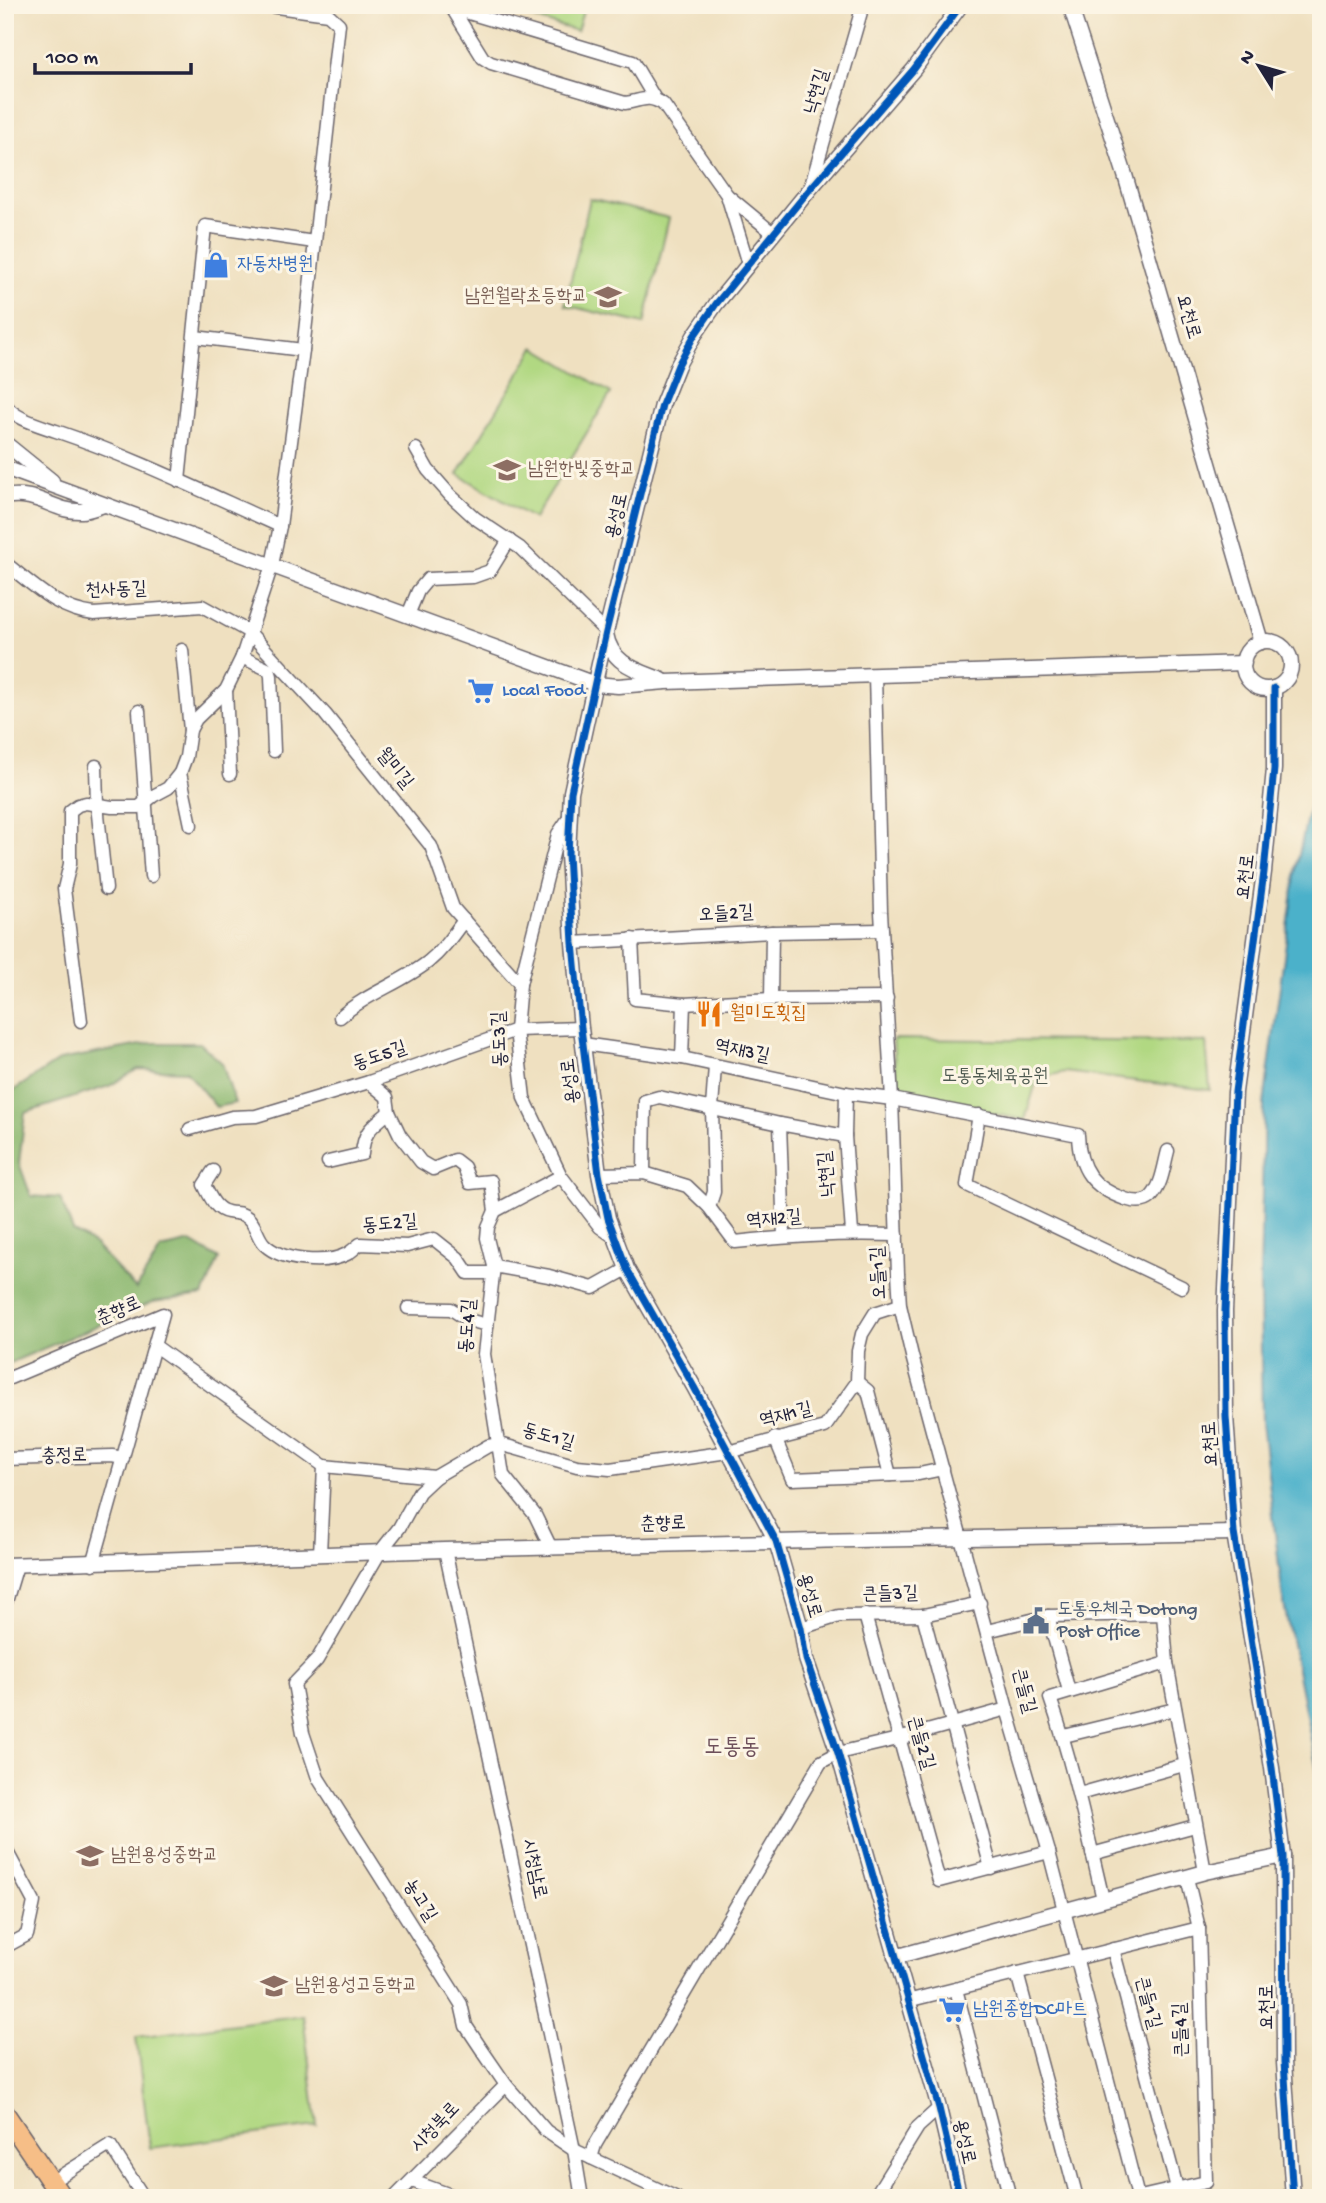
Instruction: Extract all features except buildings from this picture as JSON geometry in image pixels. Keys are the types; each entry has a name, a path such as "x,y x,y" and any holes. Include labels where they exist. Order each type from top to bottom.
{"main road":[{"path":"5,2114 56,2190"}],"street":[{"path":"190,730 196,719 226,690 242,657 272,565 280,526 303,351 339,24 328,14 262,5"},
{"name":"낙현길","path":"810,189 863,5"},
{"name":"용성로","path":"960,2198 939,2108 838,1753 806,1659 801,1628 776,1541 628,1269 614,1237 598,1174 573,943 568,854 571,792 606,632 662,405 678,365 716,304 810,189 914,69 961,5"},
{"name":"요천로","path":"1070,5 1125,175 1262,642 1278,643 1284,648 1291,662 1287,678 1274,688 1274,769 1264,872 1235,1092 1225,1311 1226,1390 1234,1533 1272,1768 1283,1856 1284,2062 1293,2198"},
{"path":"655,99 633,62 452,8 482,58 491,63 625,103 647,97 663,104 727,195 774,234"},
{"path":"727,195 748,264"},
{"path":"179,481 205,226 314,242"},
{"path":"195,337 303,351"},
{"path":"5,403 7,409 29,422 105,448 280,526"},
{"path":"5,443 64,490"},
{"path":"416,449 428,470 450,495 475,518 520,548 606,632 608,644 625,666 666,682"},
{"path":"5,468 595,684 618,686 666,682 977,674 1244,663"},
{"path":"5,497 25,495 81,512 104,505"},
{"path":"408,615 418,591 428,579 473,577 490,571 509,540"},
{"name":"천사동길","path":"5,563 58,604 78,612 94,614 202,606"},
{"name":"월미길","path":"202,606 249,632 325,715 431,846 453,908 520,985"},
{"path":"1262,642 1249,650 1244,671 1252,683 1274,688"},
{"path":"81,1021 64,889 70,864 70,811 86,803 139,807 168,788 180,773 186,757 190,730 182,650"},
{"path":"242,657 269,670 274,751"},
{"name":"오들1길","path":"875,675 882,930 900,1305 963,1538"},
{"path":"226,690 230,774"},
{"path":"139,711 151,876"},
{"path":"96,766 97,805 106,889"},
{"path":"180,773 191,825"},
{"name":"동도3길","path":"569,818 558,834 520,985 516,1030 524,1098 561,1176 600,1227 614,1237"},
{"path":"340,1017 427,963 444,947 464,920"},
{"name":"오들2길","path":"573,943 772,932 882,930"},
{"path":"771,999 772,932"},
{"path":"632,939 635,999 684,1004 771,999 887,998"},
{"path":"682,1058 684,1004"},
{"name":"동도5길","path":"190,1129 232,1117 256,1116 369,1082 516,1030 581,1028"},
{"name":"역재3길","path":"583,1044 682,1058 846,1093 892,1099 1078,1135 1078,1154 1085,1170 1096,1184 1107,1193 1132,1201 1144,1202 1152,1197 1159,1184 1168,1151"},
{"path":"709,1207 714,1192 712,1108 715,1066"},
{"path":"369,1082 387,1097 389,1112 400,1135 421,1162 433,1169 455,1160 464,1167 470,1183 491,1181 495,1211 561,1176"},
{"path":"845,1136 846,1093"},
{"name":"낙현길","path":"644,1173 645,1101 659,1097 845,1136 852,1233"},
{"path":"328,1162 362,1154 364,1138 389,1112"},
{"path":"979,1115 967,1185 1182,1287"},
{"path":"780,1124 784,1237"},
{"name":"동도2길","path":"213,1171 204,1185 217,1207 228,1212 241,1213 257,1227 261,1242 273,1253 295,1259 329,1259 347,1254 360,1244 407,1246 434,1239 458,1258 468,1273 494,1270 549,1276 593,1288 628,1269"},
{"name":"역재2길","path":"598,1174 644,1173 687,1186 709,1207 735,1242 852,1233 897,1236"},
{"name":"동도4길","path":"495,1211 486,1238 494,1270 484,1354 503,1475 536,1515 551,1548"},
{"path":"890,1475 867,1391 857,1382 858,1351 862,1334 875,1313 900,1305"},
{"path":"408,1308 451,1309 467,1320 487,1325"},
{"name":"춘향로","path":"5,1380 163,1314 93,1564"},
{"path":"155,1346 324,1466 435,1477"},
{"name":"역재1길","path":"728,1452 825,1427 857,1382"},
{"path":"775,1438 792,1479 919,1474 943,1469"},
{"name":"동도1길","path":"380,1552 399,1528 419,1492 435,1477 488,1446 500,1444 577,1466 610,1469 728,1452"},
{"name":"충정로","path":"5,1459 123,1458"},
{"path":"320,1554 324,1466"},
{"name":"춘향로","path":"11,1565 776,1541 1234,1533"},
{"name":"큰들길","path":"963,1538 1007,1709 1049,1852 1137,2197"},
{"name":"시청남로","path":"445,1550 574,2150 582,2198"},
{"name":"농고길","path":"380,1552 317,1660 294,1684 303,1733 318,1778 461,2004 466,2026 506,2085 546,2131 574,2150 677,2198"},
{"path":"5,1605 11,1565"},
{"name":"큰들3길","path":"801,1628 839,1616 923,1615 980,1603"},
{"path":"987,1631 1048,1616 1163,1614 1167,1663 1205,1872"},
{"name":"큰들2길","path":"865,1615 939,1881 991,1868"},
{"path":"923,1615 991,1868 1049,1852"},
{"path":"1048,1616 1069,1691"},
{"path":"1103,1899 1079,1794 1050,1698 1167,1663"},
{"path":"591,2158 595,2145 821,1762 838,1753 1007,1709"},
{"path":"1063,1736 1175,1709"},
{"path":"1079,1794 1184,1765"},
{"path":"1092,1854 1195,1826"},
{"path":"5,1848 34,1902 27,1935 5,1947"},
{"path":"895,1957 1205,1872 1283,1856"},
{"name":"큰들4길","path":"1177,2188 1206,2182 1199,1928 1187,1878"},
{"path":"907,2001 1199,1928"},
{"name":"큰들1길","path":"1113,1949 1177,2188"},
{"path":"1017,1973 1077,2198"},
{"path":"956,1989 1010,2198"},
{"name":"시청북로","path":"394,2198 506,2085"},
{"path":"874,2198 918,2127 939,2108"},
{"path":"56,2190 110,2146 144,2198"},
{"path":"412,2181 459,2198"},
{"path":"1137,2197 1177,2188"}],"green space":[{"path":"487,5 585,5 577,31"},
{"path":"590,199 669,218 644,324 565,305"},
{"path":"535,347 611,393 534,519 458,474"},
{"name":"도통동체육공원","path":"893,1039 1206,1042 1210,1090 1064,1072 1037,1079 1025,1120 897,1095"},
{"path":"151,1043 200,1043 222,1063 235,1103 216,1107 186,1071 138,1069 109,1086 25,1113 19,1163 31,1196 60,1198 73,1231 95,1245 136,1289 161,1249 191,1242 219,1259 203,1295 153,1302 5,1365 5,1096 60,1060"},
{"path":"303,2015 317,2126 150,2148 136,2037"}],"water":[{"path":"1321,751 1321,1790 1283,1599 1262,1423 1260,1284 1264,1104 1296,869"}],"cycle path":[{"path":"960,2198 939,2108 838,1753 806,1659 801,1628 776,1541 627,1269 608,1218 599,1174 581,1028 568,854 571,792 606,632 662,405 678,365 716,304 810,189 914,69 961,5"},
{"path":"1274,688 1274,769 1264,872 1235,1092 1225,1311 1226,1416 1234,1533 1272,1768 1283,1856 1284,2062 1293,2198"}],"place":[{"name":"자동차병원","path":"216,265"},
{"name":"남원월락초등학교","path":"608,297"},
{"name":"남원한빛중학교","path":"507,470"},
{"name":"Local Food","path":"481,691"},
{"name":"월미도횟집","path":"709,1014"},
{"name":"도통우체국 Dotong Post Office","path":"1036,1621"},
{"name":"남원용성중학교","path":"90,1856"},
{"name":"남원용성고등학교","path":"274,1986"},
{"name":"남원종합DC마트","path":"952,2010"}],"district":[{"name":"도통동","path":"732,1748"}]}
